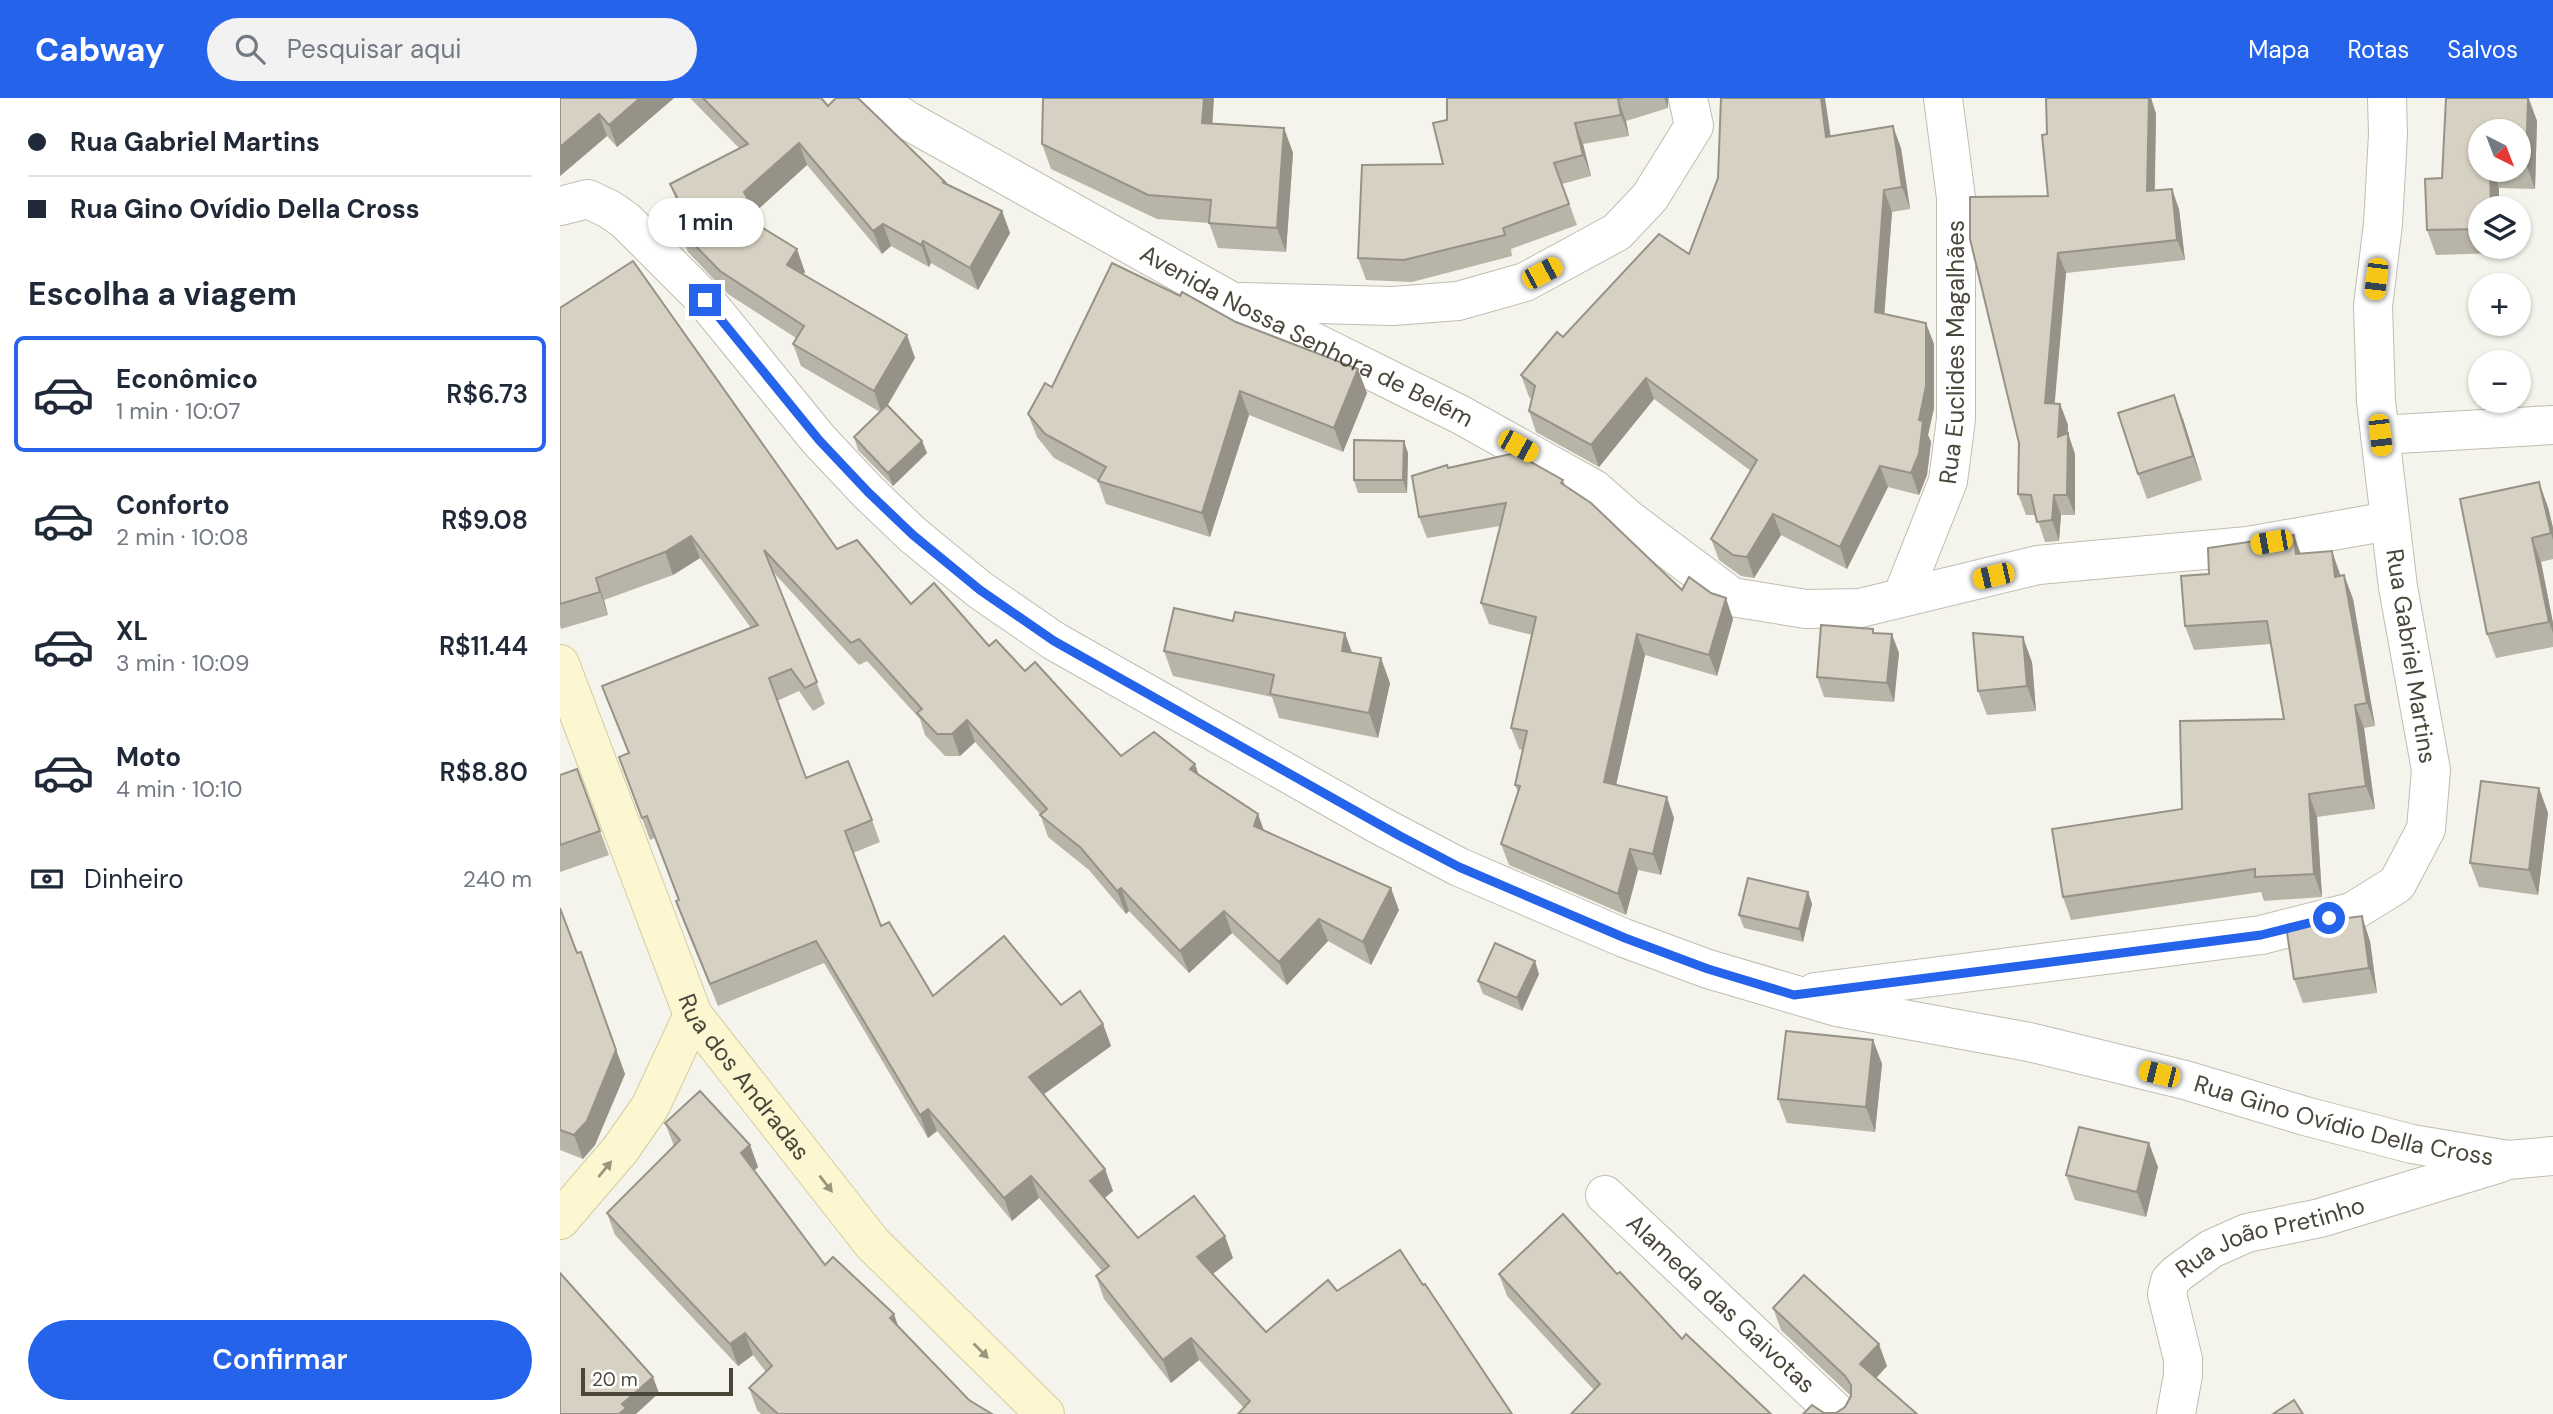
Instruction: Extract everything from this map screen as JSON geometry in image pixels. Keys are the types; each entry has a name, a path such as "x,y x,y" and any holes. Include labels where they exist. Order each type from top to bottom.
{"street":[{"name":"Avenida Nossa Senhora de Belém","path":"873,98 905,119 1231,301 1461,415 1594,489 1628,519 1732,597 1806,609 1860,608 2038,565 2248,546 2389,521"},
{"path":"1231,301 1393,306 1458,301 1525,282 1617,232 1650,197 1694,126 1688,98"},
{"name":"Rua Euclides Magalhães","path":"1902,597 1948,481 1956,419 1956,198 1943,98"},
{"name":"Rua Gabriel Martins","path":"1794,995 2261,935 2352,912 2397,884 2426,830 2431,769 2398,587 2376,401 2373,306 2383,224 2388,134 2387,98"},
{"name":"Rua Gino Ovídio Della Cross","path":"560,206 588,199 625,220 705,300 819,440 868,492 913,535 980,590 1054,641 1381,826 1459,867 1625,938 1708,969 1837,1007 2029,1042 2185,1080 2412,1144 2508,1160 2553,1156"},
{"path":"2380,435 2553,425"},
{"name":"Rua dos Andradas","path":"560,664 693,1015 872,1243 1045,1414"},
{"path":"560,1220 613,1159 650,1107 693,1015"},
{"name":"Rua João Pretinho","path":"2176,1414 2183,1359 2171,1316 2167,1289 2172,1278 2196,1259 2247,1233 2320,1218 2508,1160"},
{"name":"Alameda das Gaivotas","path":"1605,1195 1838,1414"}],"building":[{"path":"560,98 640,98 609,125 599,114 560,147"},
{"path":"703,98 821,98 828,106 836,98 858,98 945,182 942,182 1002,211 970,268 923,241 921,245 883,224 873,231 799,143 744,192 763,228 797,249 787,265 907,335 874,391 793,344 804,326 720,271 680,230 691,223 670,184 748,144"},
{"path":"1043,98 1204,98 1202,123 1284,128 1277,228 1209,223 1211,200 1148,195 1042,144"},
{"path":"1447,98 1623,98 1618,99 1621,115 1575,123 1583,155 1554,163 1569,204 1503,228 1505,235 1404,260 1358,258 1362,165 1443,164 1433,123 1447,120"},
{"path":"1721,98 1821,98 1826,137 1893,126 1902,187 1884,190 1875,312 1926,323 1926,386 1919,420 1923,421 1919,454 1911,473 1880,466 1840,547 1773,514 1747,557 1733,555 1711,539 1757,460 1646,378 1591,445 1529,411 1535,386 1521,375 1557,332 1563,337 1659,234 1689,254 1718,178"},
{"path":"2046,98 2149,98 2147,191 2172,189 2177,240 2058,253 2045,403 2060,404 2058,437 2068,433 2067,495 2054,495 2052,520 2037,522 2031,495 2018,494 2019,443 1970,239 1970,197 2048,196 2042,135 2047,134"},
{"path":"2446,98 2528,98 2527,119 2468,119 2468,182 2490,182 2491,196 2468,196 2468,229 2427,230 2425,179 2442,178"},
{"path":"633,261 837,549 857,540 911,604 934,583 989,646 996,640 1025,671 1035,662 1121,756 1154,732 1195,764 1190,769 1258,814 1254,826 1391,888 1363,942 1319,919 1279,962 1224,911 1180,951 1121,888 1117,891 1081,848 1040,815 1047,809 967,720 952,734 937,734 917,713 922,709 859,639 851,643 764,550 817,682 805,688 791,669 769,678 806,778 848,761 872,820 845,831 881,926 889,922 933,996 1004,936 1061,1005 1080,991 1103,1024 1029,1077 1105,1169 1090,1181 1138,1238 1194,1196 1225,1236 1197,1257 1266,1332 1328,1280 1337,1291 1400,1250 1512,1414 1238,1414 1250,1401 1191,1338 1163,1360 1096,1276 1109,1266 1031,1176 1004,1198 928,1109 920,1115 816,941 710,984 676,901 679,900 647,816 642,818 619,757 629,753 602,686 758,625 691,536 665,552 596,578 600,592 560,604 560,308"},
{"path":"1112,263 1180,296 1182,292 1236,322 1358,369 1334,428 1240,391 1202,513 1098,481 1106,467 1045,434 1028,414 1045,383 1052,387"},
{"path":"2174,395 2193,456 2138,474 2118,413"},
{"path":"887,405 922,441 888,473 854,437"},
{"path":"1354,440 1404,441 1403,480 1354,480"},
{"path":"1515,453 1563,480 1561,483 1591,503 1682,590 1689,577 1711,593 1726,598 1709,655 1637,634 1604,782 1667,797 1653,854 1630,849 1618,894 1501,844 1520,786 1515,785 1527,731 1511,728 1536,617 1481,603 1506,503 1419,517 1412,476 1447,465 1448,468"},
{"path":"2539,482 2551,533 2532,538 2549,622 2487,634 2460,499"},
{"path":"2294,535 2296,554 2332,551 2335,577 2344,575 2367,703 2355,705 2366,786 2309,794 2314,874 2255,877 2255,869 2063,897 2052,829 2182,809 2180,721 2284,719 2267,621 2185,626 2181,576 2209,574 2208,548"},
{"path":"1174,608 1233,621 1235,612 1345,633 1342,651 1381,658 1369,713 1270,694 1274,675 1164,651"},
{"path":"1821,625 1873,629 1873,633 1892,634 1887,683 1817,677"},
{"path":"1973,633 2023,637 2027,686 1978,691"},
{"path":"577,769 600,831 560,845 560,775"},
{"path":"2481,781 2539,788 2529,870 2470,863"},
{"path":"1748,878 1808,892 1799,929 1739,915"},
{"path":"560,908 577,953 581,952 616,1050 587,1121 574,1135 560,1130"},
{"path":"2362,916 2369,968 2294,979 2286,926"},
{"path":"1495,943 1535,961 1517,998 1478,981"},
{"path":"1786,1031 1873,1040 1866,1107 1778,1099"},
{"path":"700,1091 750,1145 741,1153 825,1265 833,1257 894,1314 890,1318 969,1400 992,1414 778,1414 749,1388 772,1366 745,1333 730,1344 607,1213 680,1140 665,1123"},
{"path":"2079,1127 2149,1143 2137,1192 2066,1175"},
{"path":"1563,1214 1617,1274 1620,1272 1682,1339 1686,1334 1771,1414 1571,1414 1600,1384 1499,1274"},
{"path":"560,1273 653,1377 622,1404 626,1408 619,1414 560,1414"},
{"path":"1804,1275 1879,1344 1860,1364 1917,1414 1803,1414 1812,1405 1824,1413 1836,1413 1845,1407 1851,1396 1851,1385 1845,1376 1773,1308"},
{"path":"2294,1400 2303,1414 2273,1414"}],"route":[{"path":"705,300 819,440 868,492 913,535 980,590 1054,641 1381,826 1459,867 1625,938 1708,969 1794,995 2261,935 2329,918"}]}
